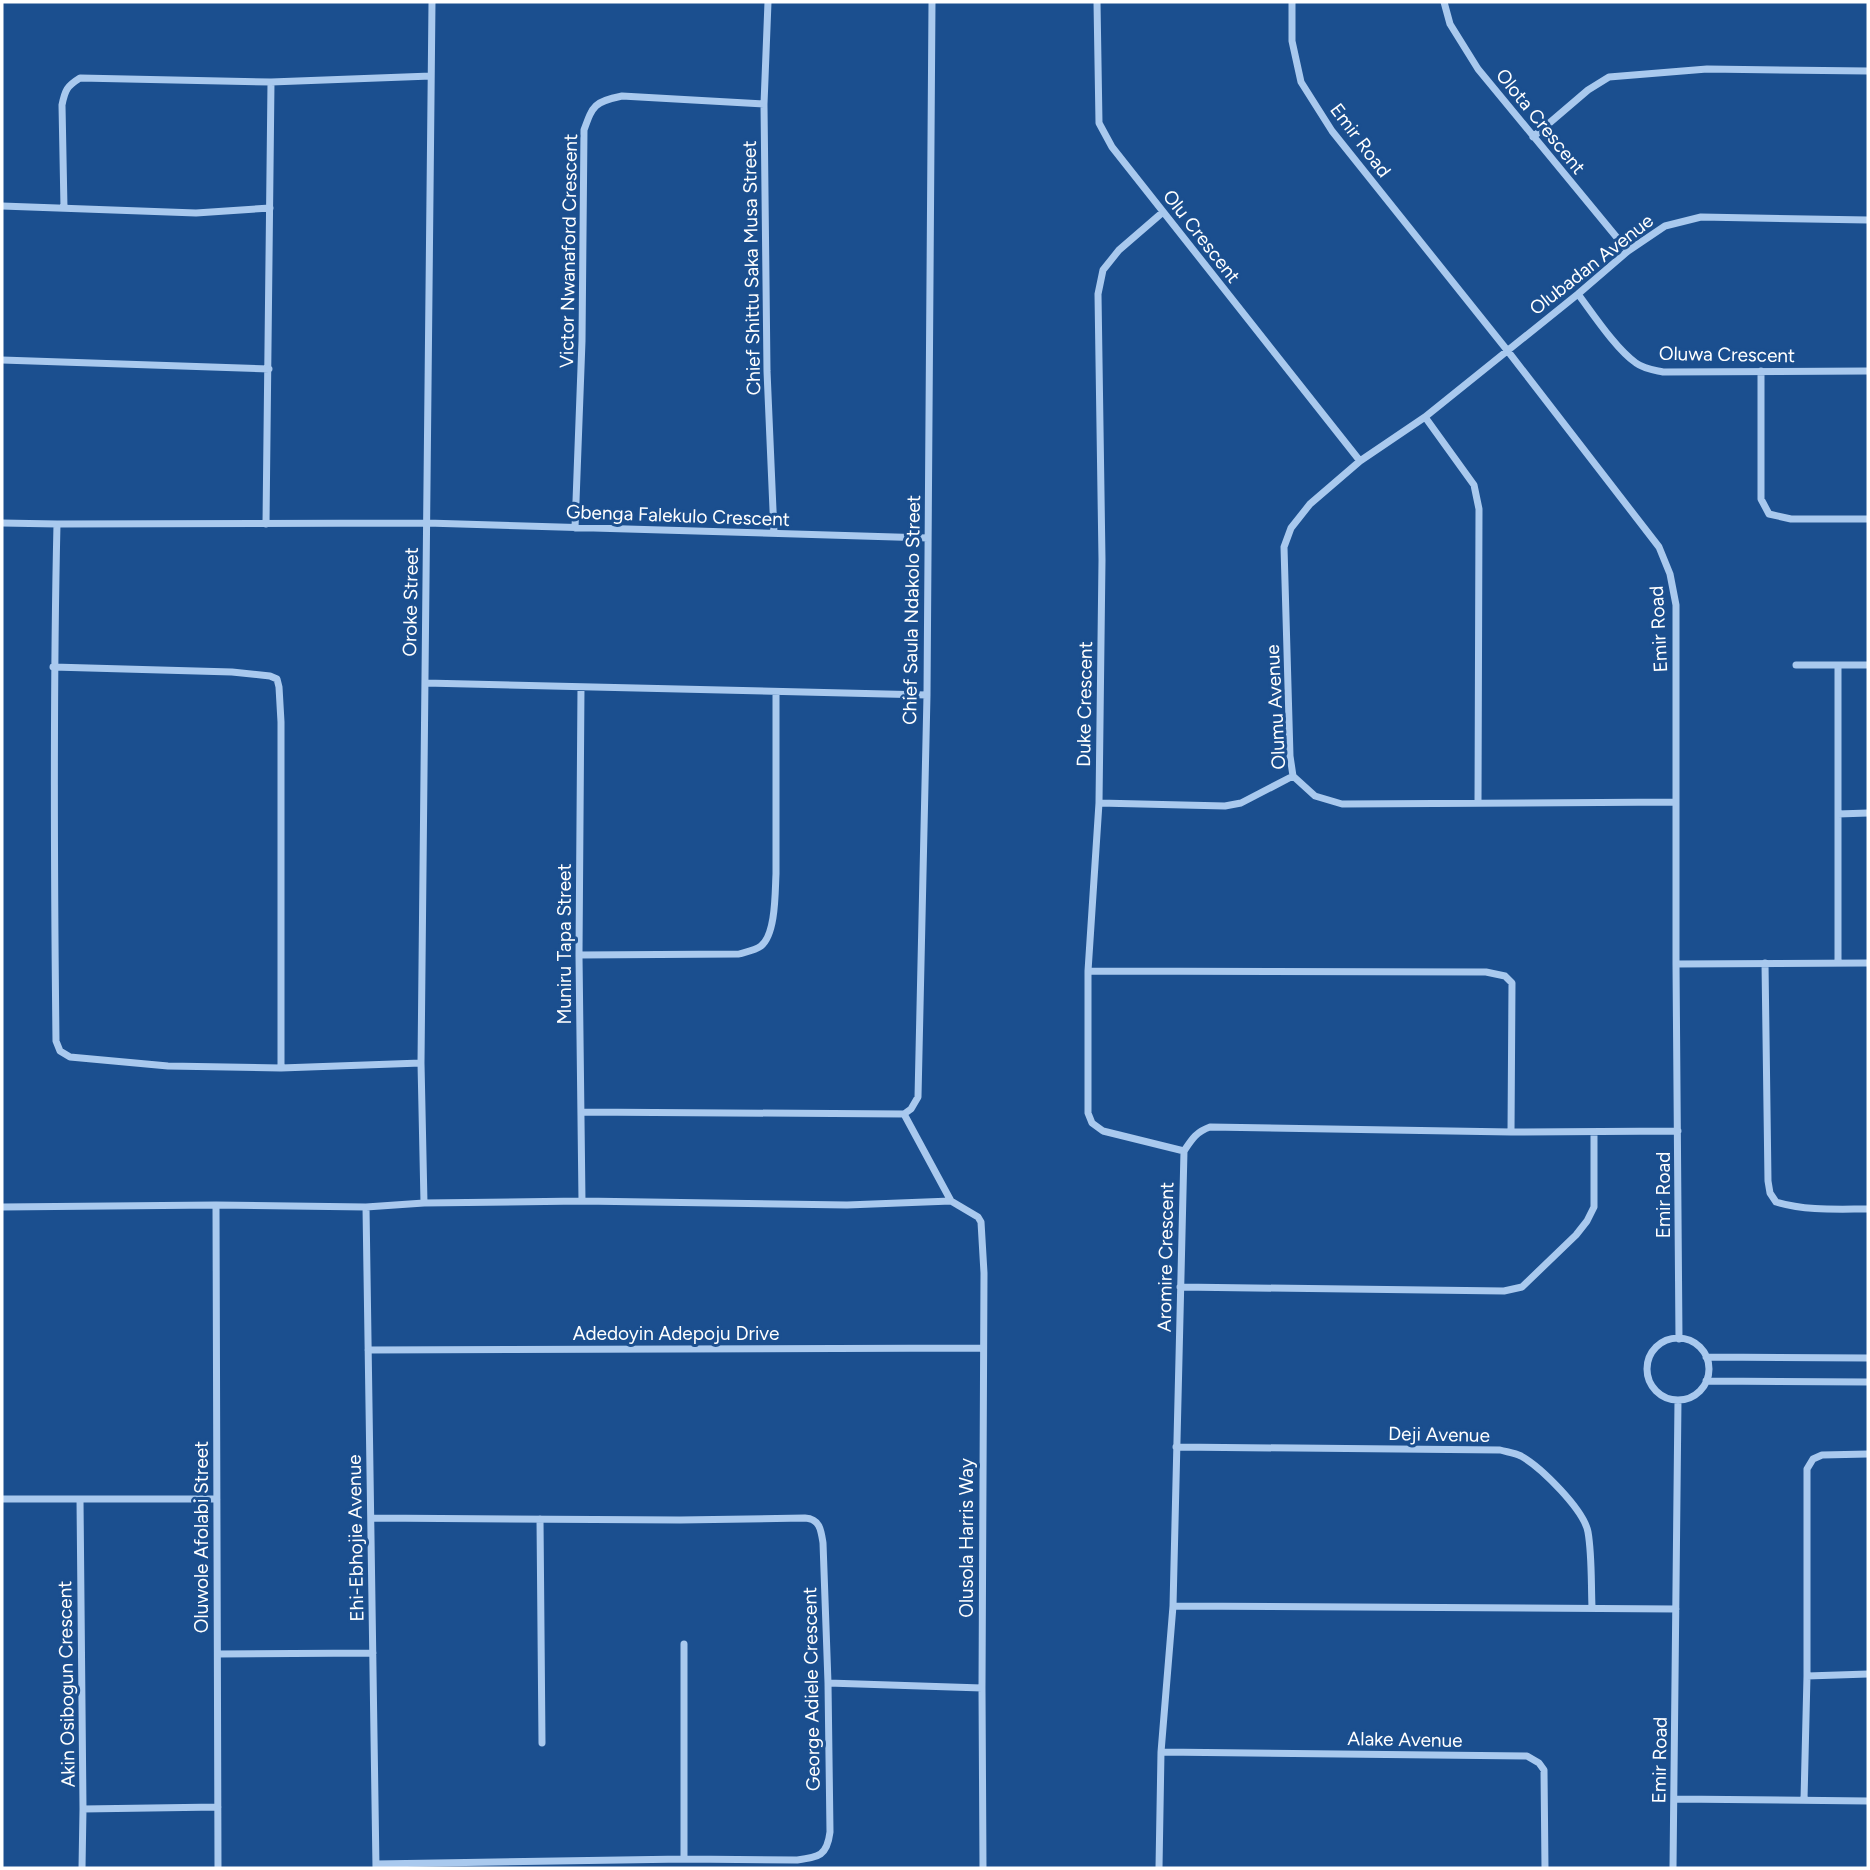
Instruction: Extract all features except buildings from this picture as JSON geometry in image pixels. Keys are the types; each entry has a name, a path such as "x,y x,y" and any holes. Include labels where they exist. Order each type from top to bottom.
{"street":[{"name":"Oroke Street","path":"424,1203 421,1063 432,2"},
{"name":"Chief Shittu Saka Musa Street","path":"768,2 764,104 767,371 774,533"},
{"name":"Chief Saula Ndakolo Street","path":"904,1114 911,1109 918,1097 927,695 932,2"},
{"name":"Olu Crescent","path":"1097,2 1099,123 1112,147 1360,461"},
{"name":"Emir Road","path":"1292,2 1292,41 1301,82 1332,131 1507,350 1659,547 1670,574 1676,605 1679,1339"},
{"name":"Olota Crescent","path":"1444,2 1450,24 1478,69 1628,251"},
{"path":"1533,137 1588,90 1609,77 1707,69 1868,71"},
{"path":"64,208 62,105 68,86 80,78 271,82 431,76"},
{"path":"266,524 271,82"},
{"name":"Victor Nwanaford Crescent","path":"575,528 582,341 584,130 591,110 603,100 621,96 764,104"},
{"path":"2,206 196,214 270,208"},
{"name":"Duke Crescent","path":"1163,212 1119,250 1103,270 1098,294 1101,560 1099,803 1088,971 1088,1113 1092,1123 1103,1131 1184,1152"},
{"name":"Olubadan Avenue","path":"1507,350 1628,251 1665,226 1700,216 1868,220"},
{"name":"Oluwa Crescent","path":"1578,294 1611,337 1636,363 1649,369 1663,372 1868,371"},
{"name":"Olumu Avenue","path":"1507,350 1425,417 1360,461 1310,504 1291,528 1284,547 1290,755 1293,776 1315,796 1342,804 1676,802"},
{"path":"2,360 269,369"},
{"path":"1761,371 1761,499 1769,514 1791,519 1868,519"},
{"path":"1425,417 1474,485 1479,509 1478,803"},
{"name":"Gbenga Falekulo Crescent","path":"2,523 427,523 928,538"},
{"path":"57,524 53,667 56,1041 60,1051 70,1057 168,1066 281,1068 421,1063"},
{"path":"1796,665 1868,666"},
{"path":"1838,665 1838,963"},
{"path":"53,667 232,672 277,679 281,722 281,1068"},
{"path":"425,683 927,695"},
{"name":"Muniru Tapa Street","path":"581,687 579,955 582,1201"},
{"path":"579,955 739,954 761,947 769,935 775,901 776,692"},
{"path":"1099,803 1225,806 1241,803 1293,776"},
{"path":"1838,814 1868,813"},
{"path":"1676,964 1868,963"},
{"path":"1765,964 1770,1193 1776,1202 1787,1206 1868,1209"},
{"path":"1088,971 1486,972 1505,976 1512,983 1511,1132"},
{"path":"2,1207 366,1207 424,1203 582,1201 847,1205 951,1201 904,1114 581,1112"},
{"path":"1184,1152 1200,1130 1210,1127 1511,1132 1678,1131"},
{"path":"1180,1287 1504,1291 1522,1287 1576,1235 1594,1208 1594,1132"},
{"name":"Aromire Crescent","path":"1159,1868 1161,1752 1173,1606 1184,1152"},
{"name":"Olusola Harris Way","path":"951,1201 978,1217 982,1229 984,1868"},
{"name":"Oluwole Afolabi Street","path":"216,1205 218,1868"},
{"name":"Ehi-Ebhojie Avenue","path":"366,1207 376,1866"},
{"path":"1679,1339 1694,1343 1706,1357 1706,1381 1695,1395 1686,1399 1668,1399 1659,1394 1648,1378 1647,1369 1653,1350 1669,1340 1679,1339"},
{"name":"Adedoyin Adepoju Drive","path":"368,1350 983,1348"},
{"path":"1706,1357 1868,1358"},
{"path":"1706,1381 1868,1382"},
{"name":"Emir Road","path":"1673,1868 1678,1400"},
{"name":"Deji Avenue","path":"1177,1447 1500,1450 1519,1455 1535,1465 1556,1485 1574,1505 1588,1529 1592,1607"},
{"path":"1804,1800 1807,1469 1813,1459 1822,1455 1868,1454"},
{"path":"2,1499 217,1499"},
{"name":"Akin Osibogun Crescent","path":"80,1499 82,1868"},
{"name":"George Adiele Crescent","path":"371,1518 814,1520 818,1522 823,1543 828,1684 830,1832 826,1850 816,1858 376,1866"},
{"path":"540,1519 542,1743"},
{"path":"1173,1606 1676,1609"},
{"path":"684,1644 684,1859"},
{"path":"218,1654 373,1653"},
{"path":"1807,1676 1868,1674"},
{"path":"828,1684 982,1688"},
{"name":"Alake Avenue","path":"1161,1752 1527,1756 1539,1763 1544,1770 1545,1868"},
{"path":"1675,1799 1868,1801"},
{"path":"83,1808 218,1807"}]}
